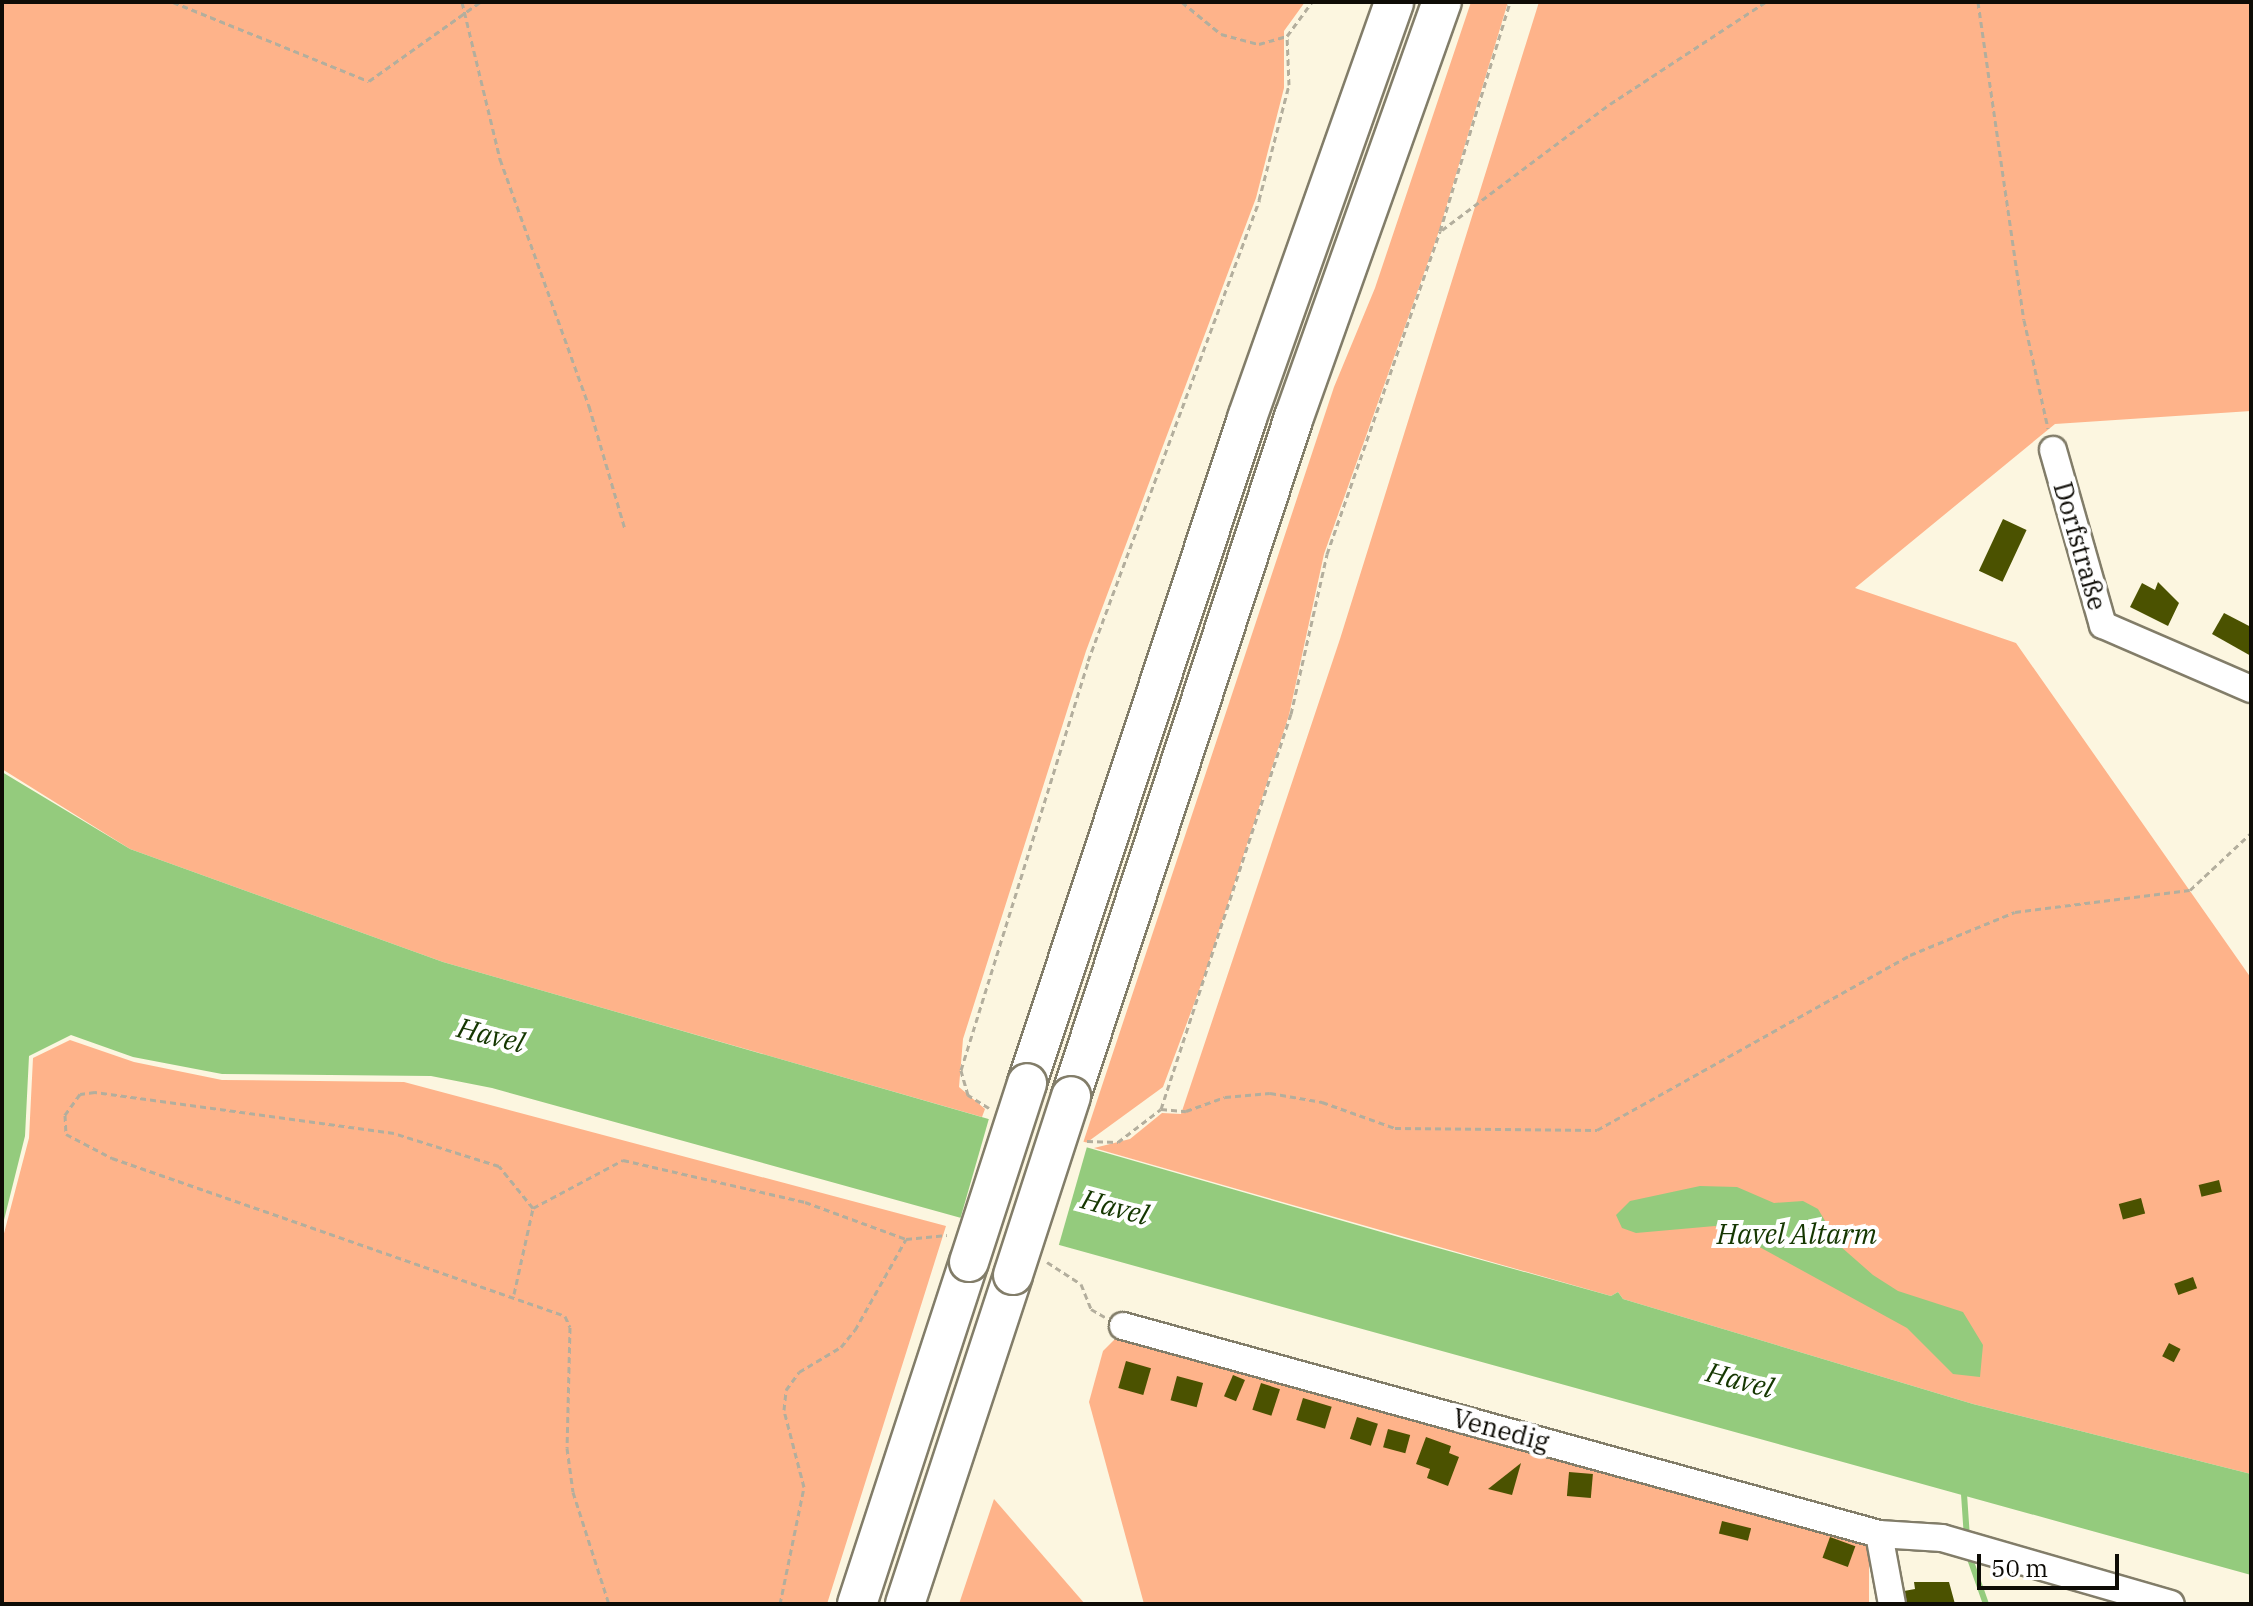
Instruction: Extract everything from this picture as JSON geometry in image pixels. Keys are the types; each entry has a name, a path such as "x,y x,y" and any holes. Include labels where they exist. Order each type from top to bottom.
{"highway":[{"path":"857,1604 1247,418 1394,2"},
{"path":"905,1604 1294,417 1442,2"}],"street":[{"name":"Dorfstraße","path":"2053,450 2103,625 2251,689"},
{"name":"Venedig","path":"1123,1326 1879,1534 1942,1538 2171,1604"},
{"path":"1879,1534 1892,1604"}],"path":[{"path":"173,2 369,81 480,2"},
{"path":"462,2 500,159 589,406 625,529"},
{"path":"1182,2 1238,41 1259,44 1287,36 1312,2"},
{"path":"1078,1138 1118,1142 1161,1109 1291,714 1327,554 1440,231 1510,2"},
{"path":"1440,231 1610,104 1765,2"},
{"path":"1978,2 2024,320 2053,450"},
{"path":"992,1109 968,1095 961,1070 1088,661 1259,200 1289,85 1287,36"},
{"path":"1161,1109 1186,1111 1217,1099 1270,1093 1322,1102 1395,1128 1597,1130 1910,955 2015,912 2190,890 2251,833"},
{"path":"533,1208 499,1166 394,1133 95,1092 80,1094 65,1115 66,1134 112,1158 556,1308 570,1327 567,1448 573,1492 609,1604"},
{"path":"514,1294 533,1208 623,1160 805,1202 906,1239 855,1330 799,1372 786,1390 784,1410 804,1487 780,1604"}],"shaded area":[{"path":"2,2 1305,2 1284,31 1284,88 1256,198 1086,651 963,1039 959,1087 985,1109 982,1117 443,962 130,849 2,769"},
{"path":"1471,2 1508,2 1439,231 1324,554 1289,715 1204,977 1163,1087 1082,1146 1334,387 1375,288"},
{"path":"1539,2 2251,2 2251,411 2055,424 1855,588 2016,643 2251,978 2251,1474 1973,1404 1623,1299 1618,1292 1611,1296 1094,1148 1130,1139 1162,1113 1181,1114 1340,639"},
{"path":"70,1040 134,1062 222,1080 404,1082 946,1226 827,1604 2,1604 2,1241 29,1138 33,1058"},
{"path":"1119,1335 1869,1536 1869,1604 1144,1604 1089,1402 1103,1351"},
{"path":"994,1499 1085,1604 959,1604"}],"water":[{"name":"Havel","path":"2,772 130,849 443,962 1402,1238 1611,1296 1618,1292 1623,1299 1973,1404 2251,1474 2251,1575 492,1088 431,1076 222,1074 133,1057 71,1035 29,1056 25,1136 2,1228"},
{"name":"Havel Altarm","path":"1700,1186 1737,1187 1774,1203 1803,1201 1818,1209 1840,1246 1873,1275 1898,1291 1963,1312 1983,1345 1980,1377 1953,1374 1907,1328 1743,1238 1715,1226 1636,1233 1622,1228 1616,1215 1630,1201"}],"pier":[{"path":"990,1115 1088,1143 1057,1251 959,1223"}],"building":[{"path":"2003,519 2027,530 2002,582 1979,571"},
{"path":"2158,582 2179,603 2168,626 2130,607 2142,583 2155,590"},
{"path":"2224,613 2251,627 2251,656 2212,634"},
{"path":"2219,1180 2222,1192 2202,1197 2199,1185"},
{"path":"2141,1198 2145,1213 2123,1219 2119,1204"},
{"path":"2193,1277 2197,1288 2178,1295 2174,1284"},
{"path":"2169,1343 2181,1349 2174,1362 2162,1356"},
{"path":"1126,1361 1151,1368 1143,1395 1118,1388"},
{"path":"1233,1375 1245,1380 1236,1401 1224,1396"},
{"path":"1177,1376 1203,1383 1197,1407 1171,1400"},
{"path":"1261,1383 1280,1389 1271,1416 1252,1410"},
{"path":"1303,1398 1332,1407 1325,1429 1296,1420"},
{"path":"1357,1417 1378,1424 1371,1446 1350,1439"},
{"path":"1388,1429 1410,1435 1405,1453 1383,1447"},
{"path":"1426,1437 1451,1446 1449,1453 1459,1457 1448,1486 1427,1478 1430,1469 1416,1464"},
{"path":"1521,1463 1512,1495 1488,1489"},
{"path":"1569,1472 1593,1474 1591,1498 1567,1496"},
{"path":"1722,1521 1751,1528 1748,1541 1719,1534"},
{"path":"1830,1537 1855,1546 1848,1567 1822,1558"},
{"path":"1914,1582 1949,1582 1955,1604 1907,1604 1904,1591 1915,1589"}],"waterway":[{"path":"1964,1494 1967,1538"},
{"path":"1968,1553 1986,1604"}]}
